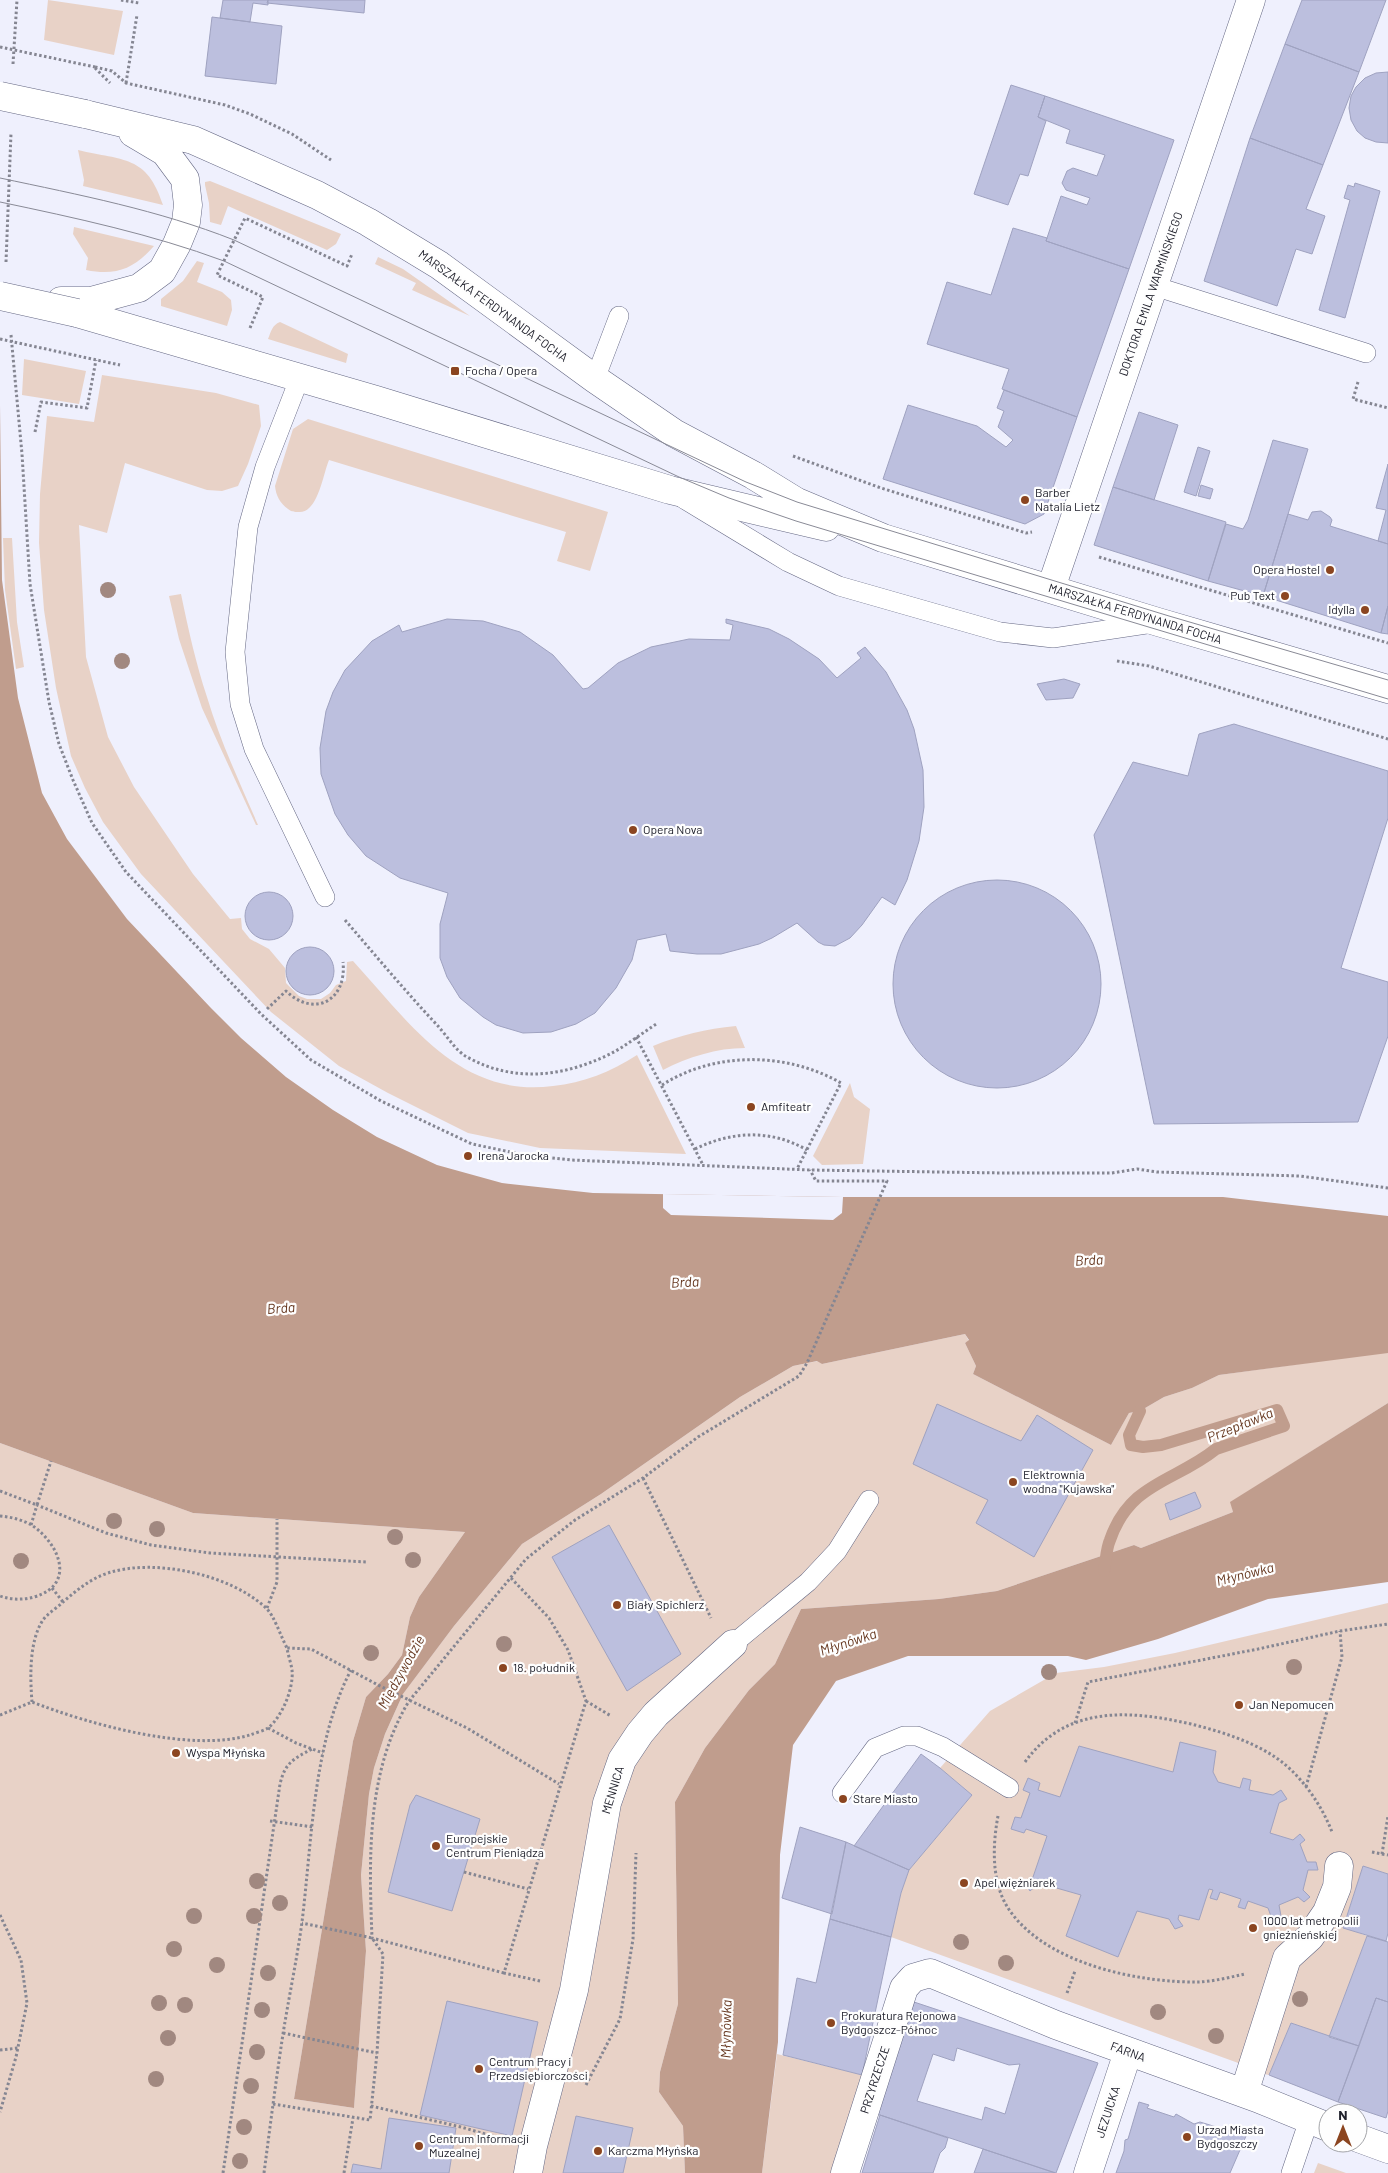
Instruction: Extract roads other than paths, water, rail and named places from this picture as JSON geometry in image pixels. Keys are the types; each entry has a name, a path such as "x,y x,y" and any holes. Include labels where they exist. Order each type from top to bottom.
{"street":[{"name":"DOKTORA EMILA WARMIŃSKIEGO","path":"1051,588 1251,0"},
{"name":"MARSZAŁKA FERDYNANDA FOCHA","path":"0,96 193,140 317,195 368,222 439,265 595,379 674,433 752,475 797,502 883,538"},
{"path":"79,307 91,301 139,288 162,271 177,244 186,222 188,206 185,179 165,152 115,122"},
{"name":"MARSZAŁKA FERDYNANDA FOCHA","path":"13,299 79,307 670,490 796,521 883,538 1158,622 1388,689"},
{"name":"MENNICA","path":"528,2173 574,1990 607,1803 622,1760 640,1733 656,1714 730,1647"},
{"path":"1244,2093 1287,1958 1310,1937 1327,1912 1337,1886 1339,1866"},
{"name":"FARNA","path":"930,1973 1056,2025 1244,2093 1318,2123"},
{"name":"PRZYRZECZE","path":"845,2173 904,1988 912,1978 930,1973"},
{"name":"JEZUICKA","path":"1088,2173 1128,2052"},
{"path":"1368,2142 1388,2149"}],"lane":[{"path":"1154,286 1366,352"},
{"path":"595,379 619,316"},
{"path":"300,377 265,467 248,527 234,652 240,704 254,750 326,896"},
{"path":"670,490 788,562 839,586 1000,632 1053,638 1158,622"},
{"name":"MENNICA","path":"730,1647 808,1582 836,1551 869,1500"},
{"path":"842,1793 875,1748 904,1736 916,1736 943,1747 1009,1788"},
{"path":"1290,2173 1318,2125"}],"water":[{"path":"0,405 2,580 18,698 42,793 67,839 127,919 210,1007 241,1038 286,1077 333,1110 377,1137 437,1165 502,1183 593,1193 843,1197 1223,1197 1388,1216 1388,1353 1219,1375 1192,1388 1164,1397 1140,1411 1129,1413 1111,1445 973,1374 976,1366 965,1343 969,1340 965,1334 822,1364 817,1361 793,1366 740,1397 601,1494 522,1544 454,1626 403,1694 385,1734 374,1768 369,1794 361,1875 366,1951 354,2108 294,2099 353,1741 366,1697 388,1674 402,1655 410,1617 419,1597 465,1532 193,1513 0,1443"},
{"name":"Młynówka","path":"1388,1403 1388,1582 1268,1599 1158,1639 1086,1660 1068,1656 908,1656 836,1681 793,1745 780,1855 778,2042 762,2173 685,2173 683,2126 659,2092 660,2072 678,2004 675,1802 705,1748 749,1690 775,1664 801,1609 939,1599 997,1591 1134,1545 1141,1548 1233,1512 1230,1502"}],"waterway":[{"name":"Przepławka","path":"1104,1571 1109,1544 1119,1521 1129,1506 1142,1494 1216,1449 1284,1426 1277,1410 1161,1445 1143,1447 1131,1445 1129,1435 1140,1411"}],"tram line":[{"path":"0,178 148,212 234,240 746,482 797,502 1169,616 1388,680"},
{"path":"0,202 141,235 224,261 679,477 729,498 796,521 1388,699"}],"place":[{"name":"Focha / Opera","path":"455,371"},
{"name":"Barber Natalia Lietz","path":"1025,500"},
{"name":"Opera Hostel","path":"1330,570"},
{"name":"Pub Text","path":"1285,596"},
{"name":"Idylla","path":"1365,610"},
{"name":"Opera Nova","path":"633,830"},
{"name":"Amfiteatr","path":"751,1107"},
{"name":"Irena Jarocka","path":"468,1156"},
{"name":"Elektrownia wodna \"Kujawska\"","path":"1013,1482"},
{"name":"Biały Spichlerz","path":"617,1605"},
{"name":"18. południk","path":"503,1668"},
{"name":"Jan Nepomucen","path":"1239,1705"},
{"name":"Wyspa Młyńska","path":"176,1753"},
{"name":"Stare Miasto","path":"843,1799"},
{"name":"Europejskie Centrum Pieniądza","path":"436,1846"},
{"name":"Apel więźniarek","path":"964,1883"},
{"name":"1000 lat metropolii gnieźnieńskiej","path":"1253,1928"},
{"name":"Prokuratura Rejonowa Bydgoszcz-Północ","path":"831,2023"},
{"name":"Centrum Pracy i Przedsiębiorczości","path":"479,2069"},
{"name":"Urząd Miasta Bydgoszczy","path":"1187,2137"},
{"name":"Centrum Informacji Muzealnej","path":"419,2146"},
{"name":"Karczma Młyńska","path":"598,2151"}],"water label":[{"name":"Brda","path":"1089,1260"},
{"name":"Brda","path":"685,1282"},
{"name":"Brda","path":"281,1308"},
{"name":"Międzywodzie","path":"401,1672"}]}
